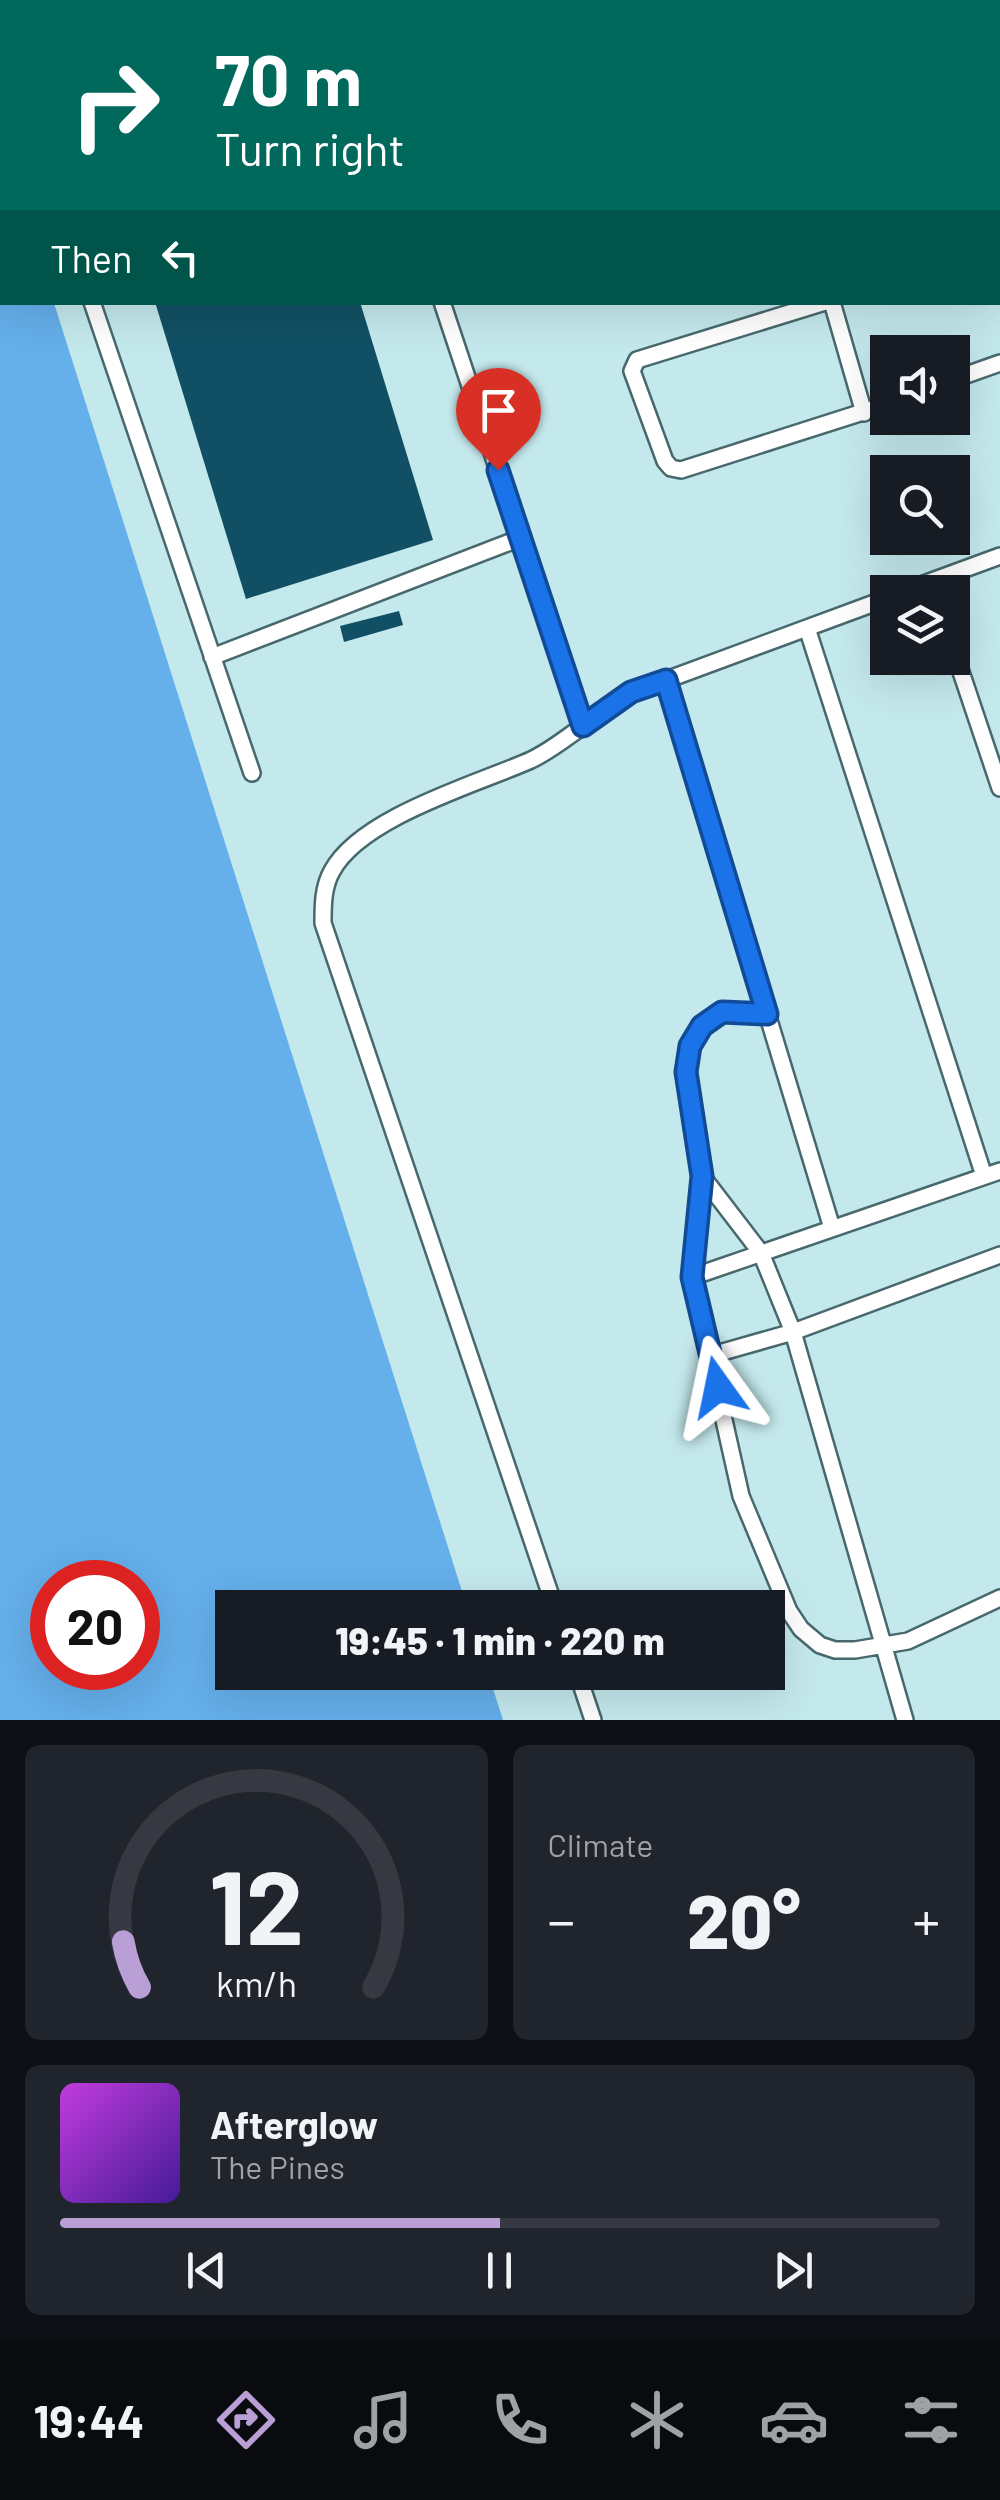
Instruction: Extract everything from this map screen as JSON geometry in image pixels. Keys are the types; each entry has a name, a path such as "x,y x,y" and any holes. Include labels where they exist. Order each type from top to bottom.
{"lane":[{"path":"93,305 252,773"},
{"path":"443,305 583,726"},
{"path":"818,305 637,360 632,371 664,461 680,470 870,411"},
{"path":"829,305 864,413"},
{"path":"970,374 1000,363"},
{"path":"212,657 518,539"},
{"path":"959,575 1000,556"},
{"path":"549,1590 323,923 324,895 333,868 362,840 405,811 536,758 631,692 870,605"},
{"path":"692,1277 992,1173 807,628"},
{"path":"962,675 1000,788"},
{"path":"666,680 832,1228"},
{"path":"767,1014 722,1012 702,1026 690,1046 686,1072 702,1176 692,1277 741,1496 789,1611 801,1629 820,1645 835,1650 884,1647 908,1641 1000,1598"},
{"path":"702,1176 761,1253 793,1332 905,1720"},
{"path":"712,1355 793,1332 1000,1255"},
{"path":"583,1690 594,1720"}],"water":[{"path":"0,305 55,305 462,1590 215,1590 215,1690 493,1690 503,1720 0,1720"}],"building":[{"path":"156,305 361,305 433,540 246,599"},
{"path":"399,611 403,625 344,642 340,626"}],"route":[{"path":"498,470 583,726 631,692 666,680 767,1014 722,1012 702,1026 690,1046 686,1072 702,1176 692,1277 718,1387"}]}
